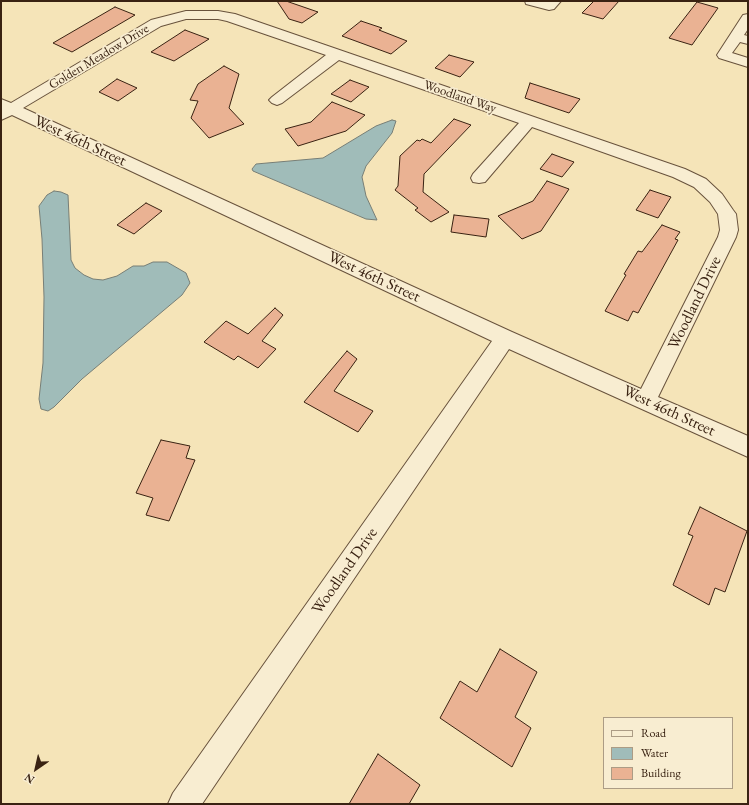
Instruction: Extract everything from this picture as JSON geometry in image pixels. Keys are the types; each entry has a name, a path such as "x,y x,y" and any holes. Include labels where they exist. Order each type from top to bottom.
{"street":[{"path":"531,1 549,6 555,1"},
{"name":"Woodland Way","path":"190,14 209,14 230,17 679,173 704,187 721,204"},
{"name":"Golden Meadow Drive","path":"4,110 152,25 190,14"},
{"path":"748,18 742,38 724,55 748,63"},
{"path":"278,100 337,54"},
{"name":"West 46th Street","path":"4,110 748,447"},
{"path":"479,178 529,121"},
{"name":"Woodland Drive","path":"646,400 727,238 729,230 728,217 721,204"},
{"name":"Woodland Drive","path":"184,804 505,338"}],"water":[{"path":"392,120 396,121 392,133 366,166 362,177 366,196 377,220 366,219 253,171 252,169 256,164 323,158 376,126"},
{"path":"54,191 68,195 71,260 75,268 84,275 93,279 103,280 117,276 133,266 144,266 153,262 167,262 186,273 190,283 182,295 82,379 48,411 41,409 39,399 43,363 44,297 39,206 47,195"}],"building":[{"path":"277,1 286,1 318,12 302,23 289,19"},
{"path":"594,1 619,1 603,19 582,13"},
{"path":"697,2 718,8 692,45 669,38"},
{"path":"115,7 135,15 72,52 53,43"},
{"path":"361,21 382,28 379,30 407,41 391,54 342,36"},
{"path":"185,30 209,39 174,61 151,52"},
{"path":"449,55 474,62 460,77 435,68"},
{"path":"224,66 239,74 229,108 244,124 209,138 191,118 198,101 190,100 198,84"},
{"path":"117,79 137,88 118,101 99,92"},
{"path":"350,80 369,87 351,102 331,94"},
{"path":"530,83 580,99 569,113 525,98"},
{"path":"332,102 365,115 346,131 298,146 285,129 311,122"},
{"path":"454,119 471,125 424,174 423,192 449,212 431,222 415,210 418,208 395,190 398,186 400,156 417,140 420,141 422,139 431,143"},
{"path":"552,154 574,162 562,177 540,169"},
{"path":"547,181 569,189 541,231 522,239 498,216 533,201"},
{"path":"650,190 671,197 658,218 636,210"},
{"path":"146,203 162,211 134,234 117,225"},
{"path":"454,215 489,219 486,237 451,232"},
{"path":"662,225 680,232 675,239 678,240 638,313 633,311 628,321 605,311 638,251 642,252"},
{"path":"275,308 283,315 262,341 276,349 258,368 238,356 234,360 204,342 226,321 248,334"},
{"path":"347,351 357,359 334,391 373,411 358,432 304,402"},
{"path":"161,440 190,446 186,458 195,460 169,521 146,515 153,498 136,493"},
{"path":"700,507 747,531 725,592 715,588 709,605 673,585 693,536 688,534"},
{"path":"500,649 537,672 515,717 531,728 512,767 440,718 460,681 477,692"},
{"path":"378,754 420,785 409,804 349,804"}]}
